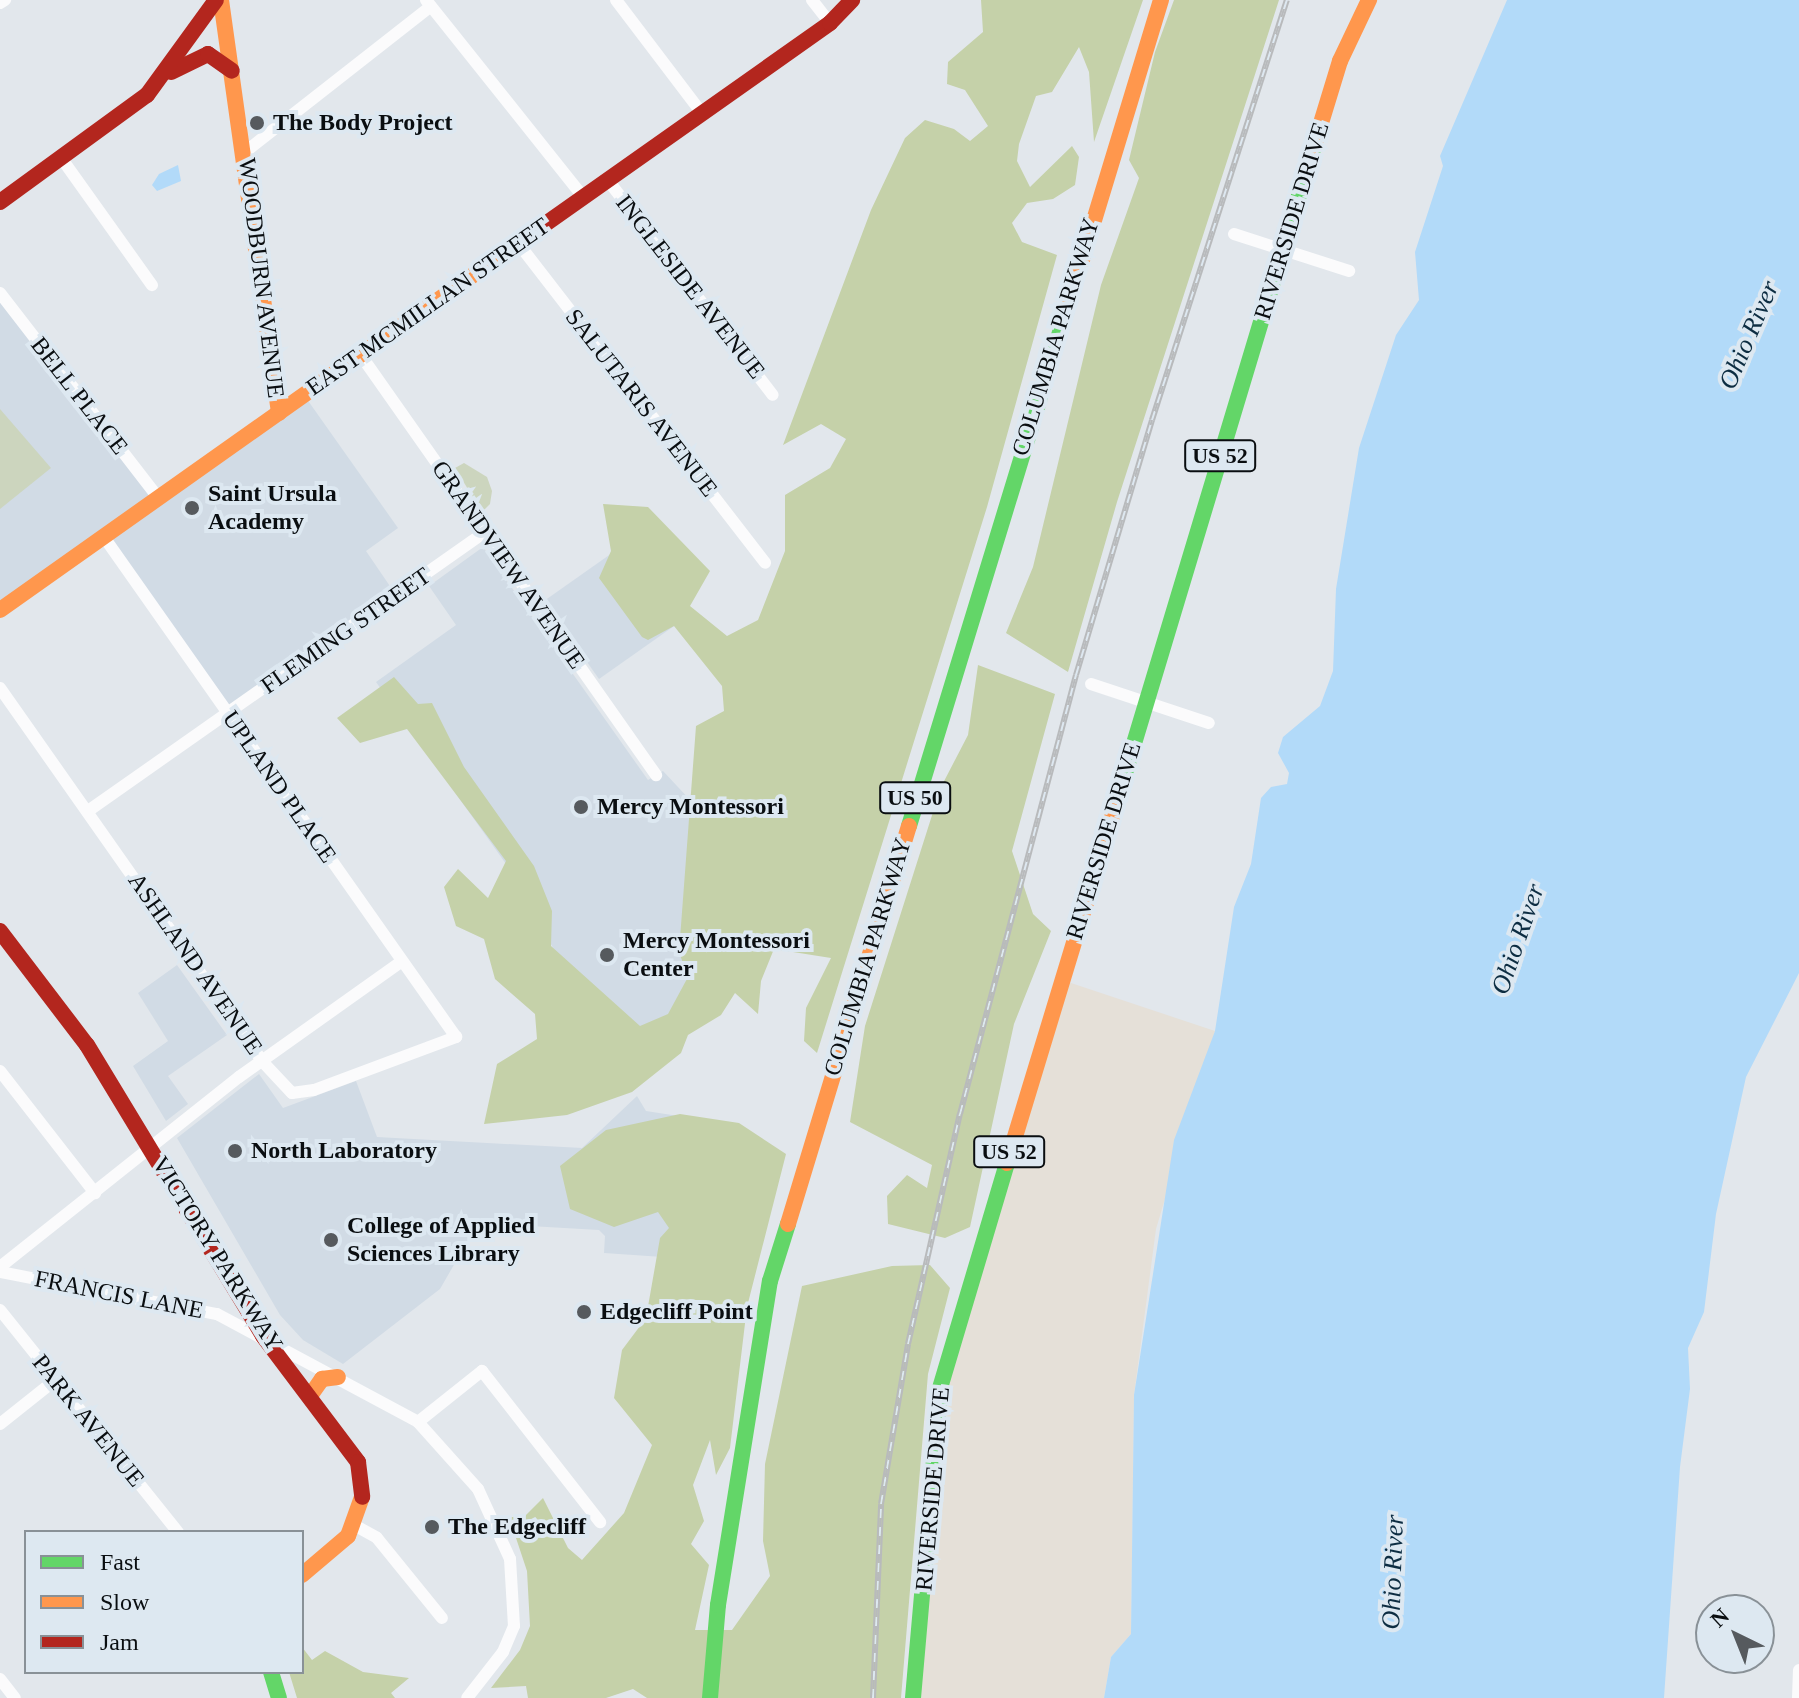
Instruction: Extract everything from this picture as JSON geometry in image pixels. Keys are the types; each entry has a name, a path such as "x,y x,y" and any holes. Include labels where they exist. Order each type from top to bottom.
{"main road":[{"name":"WOODBURN AVENUE","path":"219,0 245,152 279,413"},
{"path":"0,202 120,118 166,75 219,0"},
{"name":"EAST MCMILLAN STREET","path":"0,610 830,23 852,0"},
{"name":"COLUMBIA PARKWAY","path":"710,1698 718,1607 770,1281 1161,0"},
{"name":"RIVERSIDE DRIVE","path":"913,1698 940,1388 1340,61 1369,0"},
{"path":"166,75 208,54 232,71"},
{"name":"VICTORY PARKWAY","path":"0,931 87,1045 263,1336 358,1462 363,1490 354,1525"},
{"path":"310,1396 322,1379 338,1377"},
{"path":"304,1573 354,1525"},
{"path":"272,1674 279,1698"}],"street":[{"path":"616,0 701,112"},
{"path":"812,0 830,23"},
{"path":"245,152 428,3"},
{"name":"INGLESIDE AVENUE","path":"428,3 583,197"},
{"path":"62,159 152,285"},
{"name":"INGLESIDE AVENUE","path":"607,179 773,395"},
{"path":"1234,234 1349,271"},
{"name":"SALUTARIS AVENUE","path":"518,243 765,563"},
{"name":"BELL PLACE","path":"0,293 159,499"},
{"name":"GRANDVIEW AVENUE","path":"360,354 656,775"},
{"name":"FLEMING STREET","path":"88,811 485,532"},
{"name":"UPLAND PLACE","path":"104,537 456,1037"},
{"path":"1091,684 1209,723"},
{"name":"ASHLAND AVENUE","path":"0,688 261,1060 298,1095 456,1037"},
{"path":"0,1270 261,1060 402,961"},
{"path":"0,1071 95,1193"},
{"name":"FRANCIS LANE","path":"0,1270 217,1314 418,1422 478,1489 510,1559 514,1626 503,1652 467,1698"},
{"name":"PARK AVENUE","path":"0,1310 176,1530"},
{"path":"418,1422 482,1371 600,1522"},
{"path":"0,1424 54,1381"},
{"path":"354,1525 377,1538 442,1618"},
{"path":"1798,1698 1799,1670"},
{"path":"0,1679 15,1698"}],"shaded area":[{"name":"Saint Ursula Academy","path":"0,293 159,498 304,395 398,528 366,551 396,595 228,714 104,538 0,610"},
{"path":"622,546 677,624 599,679 544,601"},
{"name":"Mercy Montessori","path":"483,547 648,780 663,771 734,847 677,942 686,945 695,985 665,1021 613,1060 514,875 376,682 456,625 429,586"},
{"path":"177,965 227,1035 168,1076 188,1104 166,1121 133,1066 168,1041 138,993"},
{"path":"1062,980 1215,1031 1156,1229 1134,1395 1131,1634 1111,1657 1104,1698 913,1698 940,1388"},
{"path":"259,1074 283,1108 356,1081 377,1137 582,1148 637,1096 646,1111 743,1126 736,1151 751,1263 604,1253 605,1236 599,1230 478,1223 440,1289 343,1364 303,1340 280,1315 177,1138"}],"green space":[{"path":"981,0 1143,0 1094,142 1089,72 1079,47 1052,92 1036,96 1019,144 1017,161 1030,187 1072,146 1079,157 1075,185 1053,199 1027,203 1012,223 1022,242 1057,255 987,507 817,1053 804,1041 806,1008 831,958 774,949 761,981 758,1014 735,993 721,1015 688,1035 681,1053 632,1092 567,1115 484,1124 497,1064 537,1039 535,1014 495,979 484,939 456,926 444,887 458,869 488,898 506,861 407,729 360,743 337,718 394,677 418,704 432,703 464,767 534,866 552,911 551,946 640,1026 668,1014 688,977 679,952 696,726 724,711 722,686 674,626 648,640 642,637 599,578 611,551 603,504 648,507 710,571 690,606 727,636 758,620 785,551 785,495 830,468 846,439 821,424 783,445 871,210 905,138 925,120 954,129 970,141 988,126 965,90 947,84 948,62 983,32"},
{"path":"1174,0 1279,0 1117,502 1068,672 1006,633 1033,567 1101,285 1139,178 1129,160 1155,52"},
{"path":"0,409 51,468 0,509"},
{"path":"464,463 487,477 492,491 490,504 482,512 455,468"},
{"path":"978,665 1055,694 1012,851 1033,914 1051,931 1014,1024 970,1227 945,1238 888,1224 887,1196 907,1175 927,1188 932,1165 850,1122 865,1026 941,787 968,735"},
{"path":"680,1114 739,1123 786,1154 747,1307 730,1448 716,1475 710,1440 693,1485 704,1521 691,1544 709,1565 695,1630 732,1630 770,1576 763,1541 765,1464 802,1286 892,1266 930,1265 950,1288 928,1374 901,1698 647,1698 633,1689 606,1698 528,1698 526,1686 491,1688 520,1650 530,1626 527,1571 509,1517 524,1517 543,1498 568,1548 582,1560 624,1513 652,1445 614,1398 622,1350 646,1318 660,1238 669,1228 658,1212 614,1227 570,1209 560,1166 606,1130"},
{"path":"304,1650 312,1660 325,1651 363,1672 409,1678 391,1693 395,1698 297,1698 290,1674 304,1674"}],"water":[{"name":"Ohio River","path":"1507,0 1799,0 1799,973 1746,1077 1716,1214 1704,1312 1688,1348 1690,1389 1680,1467 1664,1698 1104,1698 1111,1657 1131,1634 1134,1395 1174,1140 1215,1031 1234,907 1251,864 1261,798 1271,787 1287,784 1289,773 1278,753 1283,737 1320,706 1333,671 1336,589 1359,448 1396,335 1419,300 1415,252 1443,166 1440,156"},
{"path":"178,165 181,181 157,191 152,185 159,174"}],"railway":[{"path":"873,1698 881,1504 908,1344 960,1114 1076,675 1152,420 1287,0"}],"traffic: fast":[{"path":"1120,790 1314,146"},
{"path":"909,826 1068,306"},
{"path":"913,1698 940,1388 1007,1163"},
{"path":"710,1698 718,1605 770,1281 788,1224"},
{"path":"272,1674 279,1698"}],"traffic: slow":[{"path":"221,0 279,413"},
{"path":"1068,306 1161,0"},
{"path":"1314,146 1340,61 1369,0"},
{"path":"0,610 534,232"},
{"path":"1007,1163 1120,790"},
{"path":"788,1224 909,826"},
{"path":"310,1396 322,1379 338,1377"},
{"path":"304,1573 348,1536 362,1497"}],"traffic: jam":[{"path":"0,202 147,95 216,0"},
{"path":"534,232 830,23 852,0"},
{"path":"171,72 208,54 232,71"},
{"path":"0,931 87,1045 263,1336 358,1462 362,1497"}],"place":[{"name":"The Body Project","path":"257,123"},
{"name":"Saint Ursula Academy","path":"192,508"},
{"name":"Mercy Montessori","path":"581,807"},
{"name":"Mercy Montessori Center","path":"607,955"},
{"name":"North Laboratory","path":"235,1151"},
{"name":"College of Applied Sciences Library","path":"331,1240"},
{"name":"Edgecliff Point","path":"584,1312"},
{"name":"The Edgecliff","path":"432,1527"}]}
